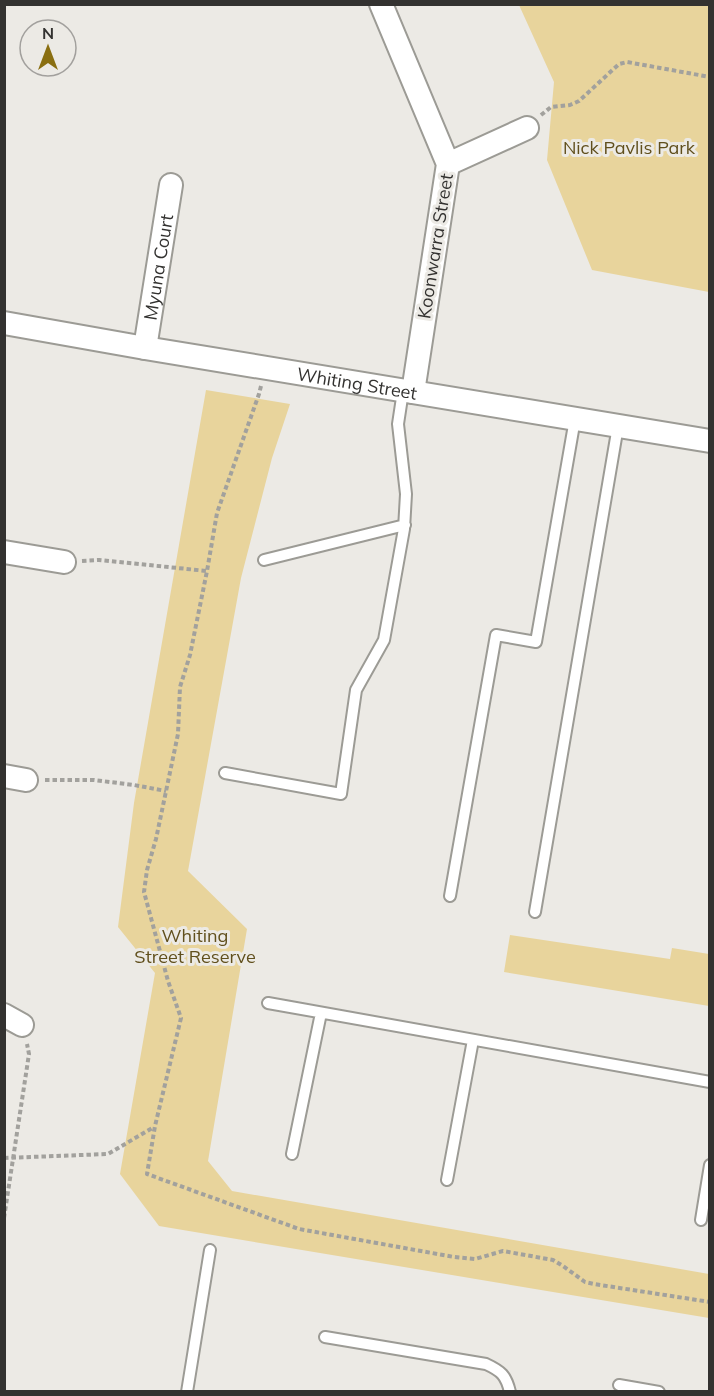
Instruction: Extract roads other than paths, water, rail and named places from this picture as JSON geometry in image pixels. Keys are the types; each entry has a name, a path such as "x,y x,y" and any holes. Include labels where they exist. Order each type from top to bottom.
{"street":[{"name":"Koonwarra Street","path":"381,4 448,164 408,392"},
{"path":"448,164 527,128"},
{"name":"Myuna Court","path":"145,348 171,185"},
{"name":"Whiting Street","path":"4,323 710,441"},
{"path":"4,552 64,562"}],"lane":[{"path":"225,773 341,794 356,690 384,640 405,525 406,495 398,424 408,392"},
{"path":"450,896 496,634 536,642 575,419"},
{"path":"535,912 618,426"},
{"path":"264,560 405,525"},
{"path":"268,1003 710,1082"},
{"path":"292,1154 321,1013"},
{"path":"447,1180 472,1040"},
{"path":"701,1220 710,1165"},
{"path":"187,1392 210,1250"},
{"path":"325,1337 486,1364 500,1370 507,1381 510,1392"},
{"path":"619,1385 659,1392"}],"park label":[{"name":"Nick Pavlis Park","path":"629,147"},
{"name":"Whiting Street Reserve","path":"195,945"}]}
